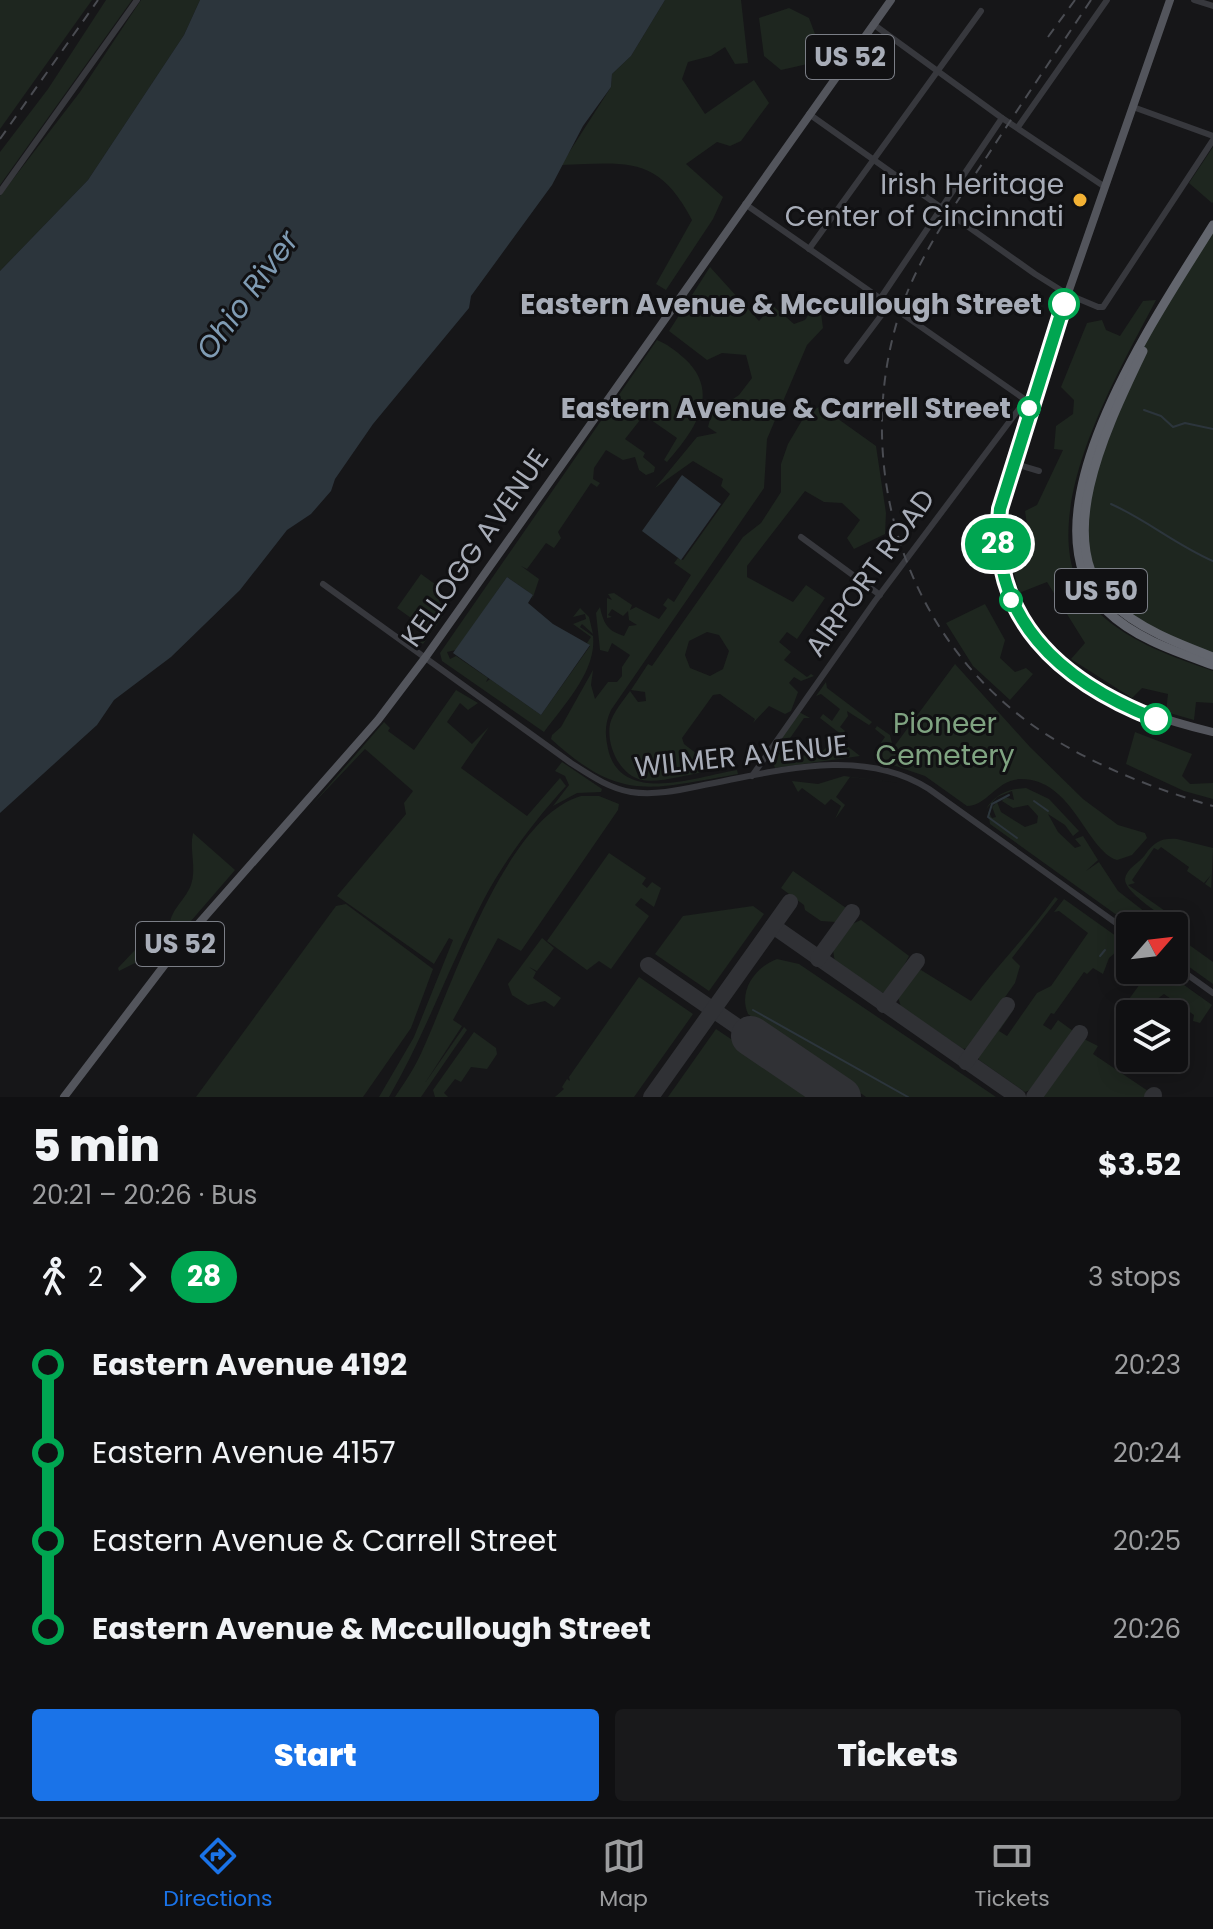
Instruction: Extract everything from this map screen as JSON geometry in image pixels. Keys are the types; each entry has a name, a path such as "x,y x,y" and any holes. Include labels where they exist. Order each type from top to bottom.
{"highway":[{"name":"US 50","path":"1213,225 1132,359 1097,439 1077,507 1075,545 1092,592 1117,620 1172,650 1213,665"},
{"name":"US 50","path":"1149,333 1105,441 1091,486 1083,525 1085,556 1095,583 1112,604 1167,637 1213,657"}],"main road":[{"name":"KELLOGG AVENUE","path":"64,1097 179,946 378,720 425,658 891,0"},
{"path":"1170,0 1030,403 1000,509 999,554 1009,595 1031,634 1065,668 1112,699 1157,719 1213,732"}],"street":[{"path":"0,192 137,0"},
{"path":"1018,127 1107,0"},
{"path":"1194,0 1213,6"},
{"path":"809,249 981,11"},
{"path":"873,24 1002,118 1105,187"},
{"path":"809,114 1067,294 1103,307 1213,138 1133,107"},
{"path":"880,299 1002,118"},
{"path":"745,204 1030,403"},
{"path":"847,361 889,305"},
{"name":"AIRPORT ROAD","path":"752,776 880,595 1022,405 1030,403"},
{"path":"1012,463 1039,471"},
{"path":"801,537 880,595"},
{"name":"WILMER AVENUE","path":"323,584 611,787 651,793 836,765 864,765 894,772 929,789 1116,923"},
{"path":"1188,975 1213,993"}],"green space":[{"path":"0,0 92,0 0,129"},
{"path":"106,0 132,0 0,185 0,152 48,89"},
{"path":"141,0 200,0 184,35 88,180 0,271 0,196 80,92"},
{"path":"665,0 741,0 748,63 735,64 725,47 711,56 688,62 682,79 705,114 754,80 769,103 741,141 730,146 717,142 686,164 723,197 713,219 666,290 656,284 692,220 679,199 666,184 638,167 622,164 561,165 611,87 612,74 631,56"},
{"path":"789,8 809,18 815,34 828,47 812,63 781,70 764,56 759,18"},
{"path":"1213,147 1213,202 1212,203 1189,183"},
{"path":"1213,225 1213,657 1174,641 1112,604 1085,556 1091,486 1149,333"},
{"path":"710,267 759,321 772,305 794,324 805,320 815,305 820,306 823,328 807,345 767,439 764,488 611,710 607,721 609,753 618,769 630,778 647,783 665,783 737,770 738,774 682,784 638,786 598,774 551,739 593,670 591,685 595,699 608,682 617,682 622,676 622,667 630,655 612,643 608,652 600,650 596,613 600,607 608,627 624,636 629,626 637,625 629,620 628,611 623,616 612,609 608,615 612,617 607,618 607,598 612,600 608,594 614,593 632,605 630,610 636,607 659,619 667,608 663,605 668,598 674,602 691,575 674,563 678,558 683,560 730,494 721,486 723,479 693,461 655,488 697,437 717,433 708,427 715,399 724,405 739,395 752,378 746,355 722,353 707,360 669,331"},
{"path":"1156,300 1119,371 1083,457 1071,502 1069,544 1077,582 1100,614 1139,641 1213,671 1213,703 1196,702 1194,720 1166,712 1168,694 1142,688 1132,698 1071,659 1085,643 1047,582 1019,593 1012,564 1032,559 1025,511 1037,505 1063,450 1054,449 1056,426 1073,414 1074,400 1061,387 1087,323 1102,320 1106,330 1120,336 1143,301"},
{"path":"657,340 684,358 696,371 701,385 703,398 700,412 686,438 667,462 664,460 677,438 644,415 625,439 645,453 643,457 655,467 654,472 646,475 639,470 635,457 623,460 606,450 594,468 593,479 600,483 597,487 591,483 558,532 561,538 554,548 546,543 527,569 521,566 539,579 532,600 533,595 507,577 456,650 447,652 450,659 456,656 488,678 486,682 490,679 541,715 590,646 587,643 591,637 573,624 586,619 585,614 573,617 580,608 589,617 593,634 582,624 580,627 593,636 590,662 577,687 544,732 442,661 440,653"},
{"path":"820,406 876,446 886,513 885,534 854,549 847,538 860,520 842,503 824,502 805,491 747,566 747,577 793,602 806,585 825,598 797,639 787,632 779,642 791,652 784,660 807,677 811,674 814,676 801,681 794,677 789,683 798,692 791,711 785,714 769,706 753,723 755,719 720,694 713,695 682,738 684,744 710,764 704,772 657,780 634,777 621,765 612,749 609,732 613,715 630,691 638,702 646,701 645,692 631,690 648,664 652,666 743,537 761,523 781,492 781,464 788,444 804,417","holes":["707,632 719,635 729,651 723,669 710,676 690,668 685,655 689,641"]},
{"path":"421,574 439,587 439,601 443,606 438,613 443,616 423,644 420,642 428,630 397,608"},
{"path":"985,604 1005,640 1000,658 1015,672 1026,668 1033,674 1010,700 973,666 946,623"},
{"name":"Pioneer Cemetery","path":"955,664 1030,747 1083,799 1118,825 1145,833 1147,838 1132,855 1117,860 1106,854 1066,802 1054,790 1039,782 1013,780 980,802 967,806 925,776 881,761 881,752 875,751 885,737 875,729 877,726 890,735 893,748"},
{"path":"826,682 827,688 872,722 869,725 847,711 848,716 840,727 845,731 842,735 820,718 823,714 832,721 840,709 821,694 816,696"},
{"path":"456,690 478,703 468,710 460,703 447,722 472,744 489,727 461,768 527,816 560,778 566,786 502,869 472,924 402,1073 389,1097 379,1097 414,1037 453,940 449,938 434,964 337,896 406,814 404,803 413,791 365,749 311,806 384,722 390,728 388,731 414,750"},
{"path":"799,712 810,718 804,718 779,754 784,759 822,752 833,739 832,734 860,756 775,768 771,756 771,765 768,757"},
{"path":"1135,732 1192,754 1182,776 1190,784 1213,783 1213,799 1184,791 1126,764"},
{"path":"562,762 602,789 601,792 577,793 553,806 569,785 565,776 555,771"},
{"path":"844,776 898,783 850,777 836,797 845,805 835,819 841,806 831,799 825,805 802,788 798,792 792,781 818,784"},
{"path":"1026,788 1049,799 1079,831 1073,836 1065,825 1048,814 1058,832 1075,848 1081,846 1075,839 1083,836 1098,860 1086,871 1099,862 1118,891 1145,912 1116,912 1116,915 990,824 988,811 992,818 996,817 992,807 997,802 1001,812 1025,827 1037,823 1038,816 1028,805 1013,808 1002,801 1005,797 1014,800 1012,791 998,797 1014,789"},
{"path":"581,796 599,796 619,804 618,810 521,951 498,938 453,1020 462,1026 425,1083 464,1027 467,1030 421,1097 395,1097 420,1055 466,945 506,868 529,835 554,810"},
{"path":"193,833 235,870 178,936 170,932 171,918 193,879"},
{"path":"1177,839 1213,848 1211,893 1211,888 1205,884 1211,875 1204,883 1187,871 1189,867 1161,847 1158,850 1154,848 1132,880 1135,883 1128,885 1166,912 1157,912 1132,892 1127,885 1125,879 1130,869 1162,840"},
{"path":"609,853 646,878 642,884 647,888 652,882 661,888 654,907 641,898 635,905 649,916 611,969 599,961 587,970 547,941"},
{"path":"793,871 846,908 836,922 821,921 781,888"},
{"path":"1055,897 1058,899 1012,958 1020,966 1015,983 969,1048 963,1049 901,1007 898,997 916,972 921,970 971,1001"},
{"path":"1064,899 1116,936 1116,952 1109,958 1103,974 1093,968 1087,974 1084,972 1043,1025 1051,1030 1058,1020 1073,1031 1030,1090 1025,1092 979,1060 978,1055 1015,1008 999,1031 1007,1036 1037,993 1051,986 1088,933 1059,911 1054,912"},
{"path":"346,904 433,969 411,1028 363,1097 196,1097 336,906"},
{"path":"753,906 764,914 709,991 655,954 683,916"},
{"path":"861,920 909,956 896,981 883,993 835,963 833,950 850,925"},
{"path":"542,938 554,948 537,971 529,967 536,972 533,978 561,998 554,1007 545,1001 528,1005 512,995 508,984"},
{"path":"162,941 167,948 154,966 139,961 119,971 118,968 136,949"},
{"path":"1188,944 1213,962 1213,984 1188,966"},
{"path":"777,959 799,964 996,1097 866,1097 748,1014 745,997 750,981 762,968"},
{"path":"639,977 693,1014 634,1097 555,1097 564,1089 562,1087 567,1079 570,1081 569,1077"},
{"path":"1140,984 1183,984 1212,1005 1200,1023 1193,1021 1194,1015 1188,1011 1188,1000 1173,1000 1164,994 1156,1000 1128,1000"},
{"path":"716,1029 817,1097 668,1097"},
{"path":"474,1032 496,1048 497,1054 487,1069 471,1067 461,1082 455,1079 444,1093 448,1097 435,1097 433,1090"},
{"path":"1084,1039 1098,1046 1093,1054 1148,1091 1144,1097 1042,1097"}],"water":[{"name":"Ohio River","path":"200,0 665,0 631,56 612,74 611,87 583,126 552,185 471,296 469,308 373,424 335,479 331,491 311,514 287,530 240,590 171,657 114,700 97,725 0,813 0,271 88,180 184,35"},
{"path":"682,475 721,504 681,560 642,531"},
{"path":"507,577 533,595 528,603 553,624 590,645 541,715 453,653"}],"waterway":[{"path":"1144,410 1161,416 1173,427 1185,423 1213,429"},
{"path":"1111,504 1213,561"},
{"path":"1009,795 992,804 988,817 1017,838"},
{"path":"1034,801 1048,811"},
{"path":"1100,956 1105,950"},
{"path":"753,1010 908,1097"}],"taxiway":[{"path":"651,1097 790,902"},
{"path":"818,959 852,912"},
{"path":"773,926 1018,1097"},
{"path":"884,1005 917,961"},
{"path":"648,965 751,1036"},
{"path":"966,1062 1007,1005"},
{"path":"1034,1097 1080,1033"}],"runway":[{"path":"751,1036 841,1097"}],"railway":[{"path":"0,139 98,0"},
{"path":"1048,37 1075,0"},
{"path":"1091,0 948,216 915,274 899,315 886,373 882,432 887,490 901,547 924,600 955,650 994,694 1041,731 1082,755 1146,784 1213,806"}],"bus line":[{"name":"28","path":"1064,304 1030,403 1000,509 998,540 1003,577 1021,620 1046,651 1102,693 1156,719"}],"place":[{"name":"Irish Heritage Center of Cincinnati","path":"1080,200"},
{"name":"Eastern Avenue & Mccullough Street","path":"1064,304"},
{"name":"Eastern Avenue & Carrell Street","path":"1029,408"}]}
